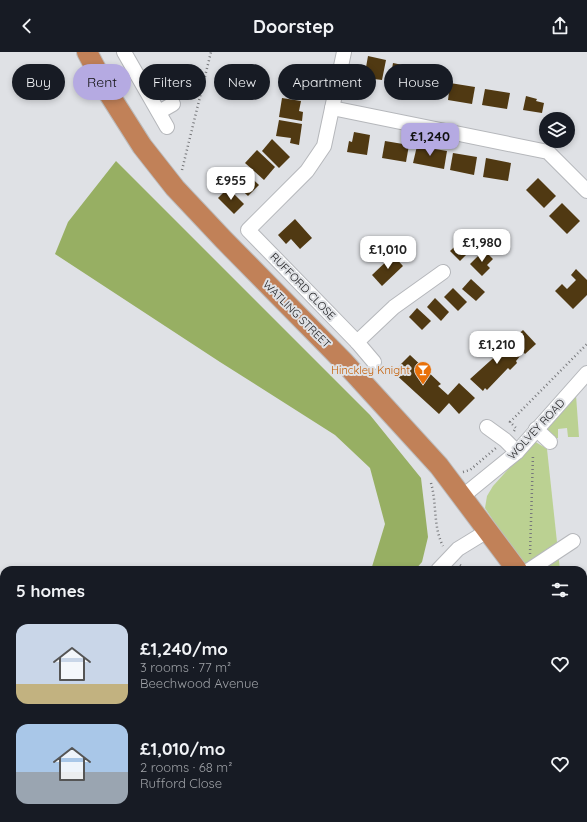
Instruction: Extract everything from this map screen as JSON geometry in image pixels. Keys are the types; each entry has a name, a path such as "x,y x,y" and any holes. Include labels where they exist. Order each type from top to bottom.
{"highway":[{"name":"WATLING STREET","path":"87,52 109,94 138,140 175,188 343,361 433,470 463,496 514,566"}],"street":[{"path":"124,52 167,127"},
{"path":"344,52 332,108 548,152 587,191"},
{"path":"159,112 173,104"},
{"name":"RUFFORD CLOSE","path":"332,108 324,146 307,171 248,230 357,342 374,362"},
{"path":"357,342 394,307 443,272"},
{"name":"WOLVEY ROAD","path":"463,496 517,452 587,373"},
{"path":"487,427 505,440 517,452"},
{"path":"536,429 550,442"},
{"path":"442,566 458,549 489,530"},
{"path":"535,566 573,541"}],"path":[{"path":"175,188 180,180 210,52"},
{"path":"461,566 458,564 438,537 433,470 445,461 456,470 466,472 505,440 516,428 510,422 587,344"},
{"path":"529,566 533,450 536,429"}],"green space":[{"path":"116,161 370,415 421,478 428,537 422,562 418,566 372,566 385,524 370,468 335,435 55,254 68,222"},
{"path":"576,395 579,437 568,437 567,428 558,429 558,438 552,439 546,431"},
{"path":"534,441 547,449 560,566 523,566 485,508 487,496 493,486"}],"building":[{"path":"368,56 386,60 382,80 376,79 376,64 367,64"},
{"path":"453,83 475,87 472,104 448,100 453,100"},
{"path":"485,89 510,93 507,109 482,105"},
{"path":"526,96 544,103 542,112 523,110"},
{"path":"282,100 301,101 299,111 303,112 302,121 279,117"},
{"path":"279,120 302,124 299,145 290,143 291,138 276,136"},
{"path":"354,132 370,135 367,155 347,152 349,141 352,142"},
{"path":"272,139 290,157 279,168 262,151"},
{"path":"385,141 409,145 406,162 382,158"},
{"path":"417,146 447,151 444,169 413,163"},
{"path":"257,150 275,167 264,180 245,163"},
{"path":"453,153 477,157 474,175 450,170"},
{"path":"486,158 511,163 508,181 483,177"},
{"path":"241,168 259,185 248,196 230,179"},
{"path":"538,178 556,196 544,208 526,190"},
{"path":"228,188 244,204 234,214 218,198"},
{"path":"562,203 580,221 567,234 549,216"},
{"path":"295,219 312,238 300,249 291,239 286,244 278,235"},
{"path":"464,238 474,247 460,261 450,251"},
{"path":"484,250 493,259 487,265 490,268 482,276 470,264"},
{"path":"393,255 403,266 382,286 372,275"},
{"path":"576,269 587,280 587,295 573,309 555,291 562,284 567,289 576,280 571,275"},
{"path":"471,279 485,292 476,301 462,289"},
{"path":"453,288 467,302 458,311 444,297"},
{"path":"435,298 449,312 441,321 427,307"},
{"path":"417,308 431,321 422,330 409,317"},
{"path":"523,330 536,344 525,354 512,340"},
{"path":"501,335 521,355 516,361 517,363 510,370 508,368 487,390 485,388 483,391 470,379 500,352 492,344"},
{"name":"Hinckley Knight","path":"410,355 441,384 438,386 448,395 459,383 475,398 459,414 449,403 439,414 393,372"}],"place":[{"name":"Hinckley Knight","path":"423,385"}]}
